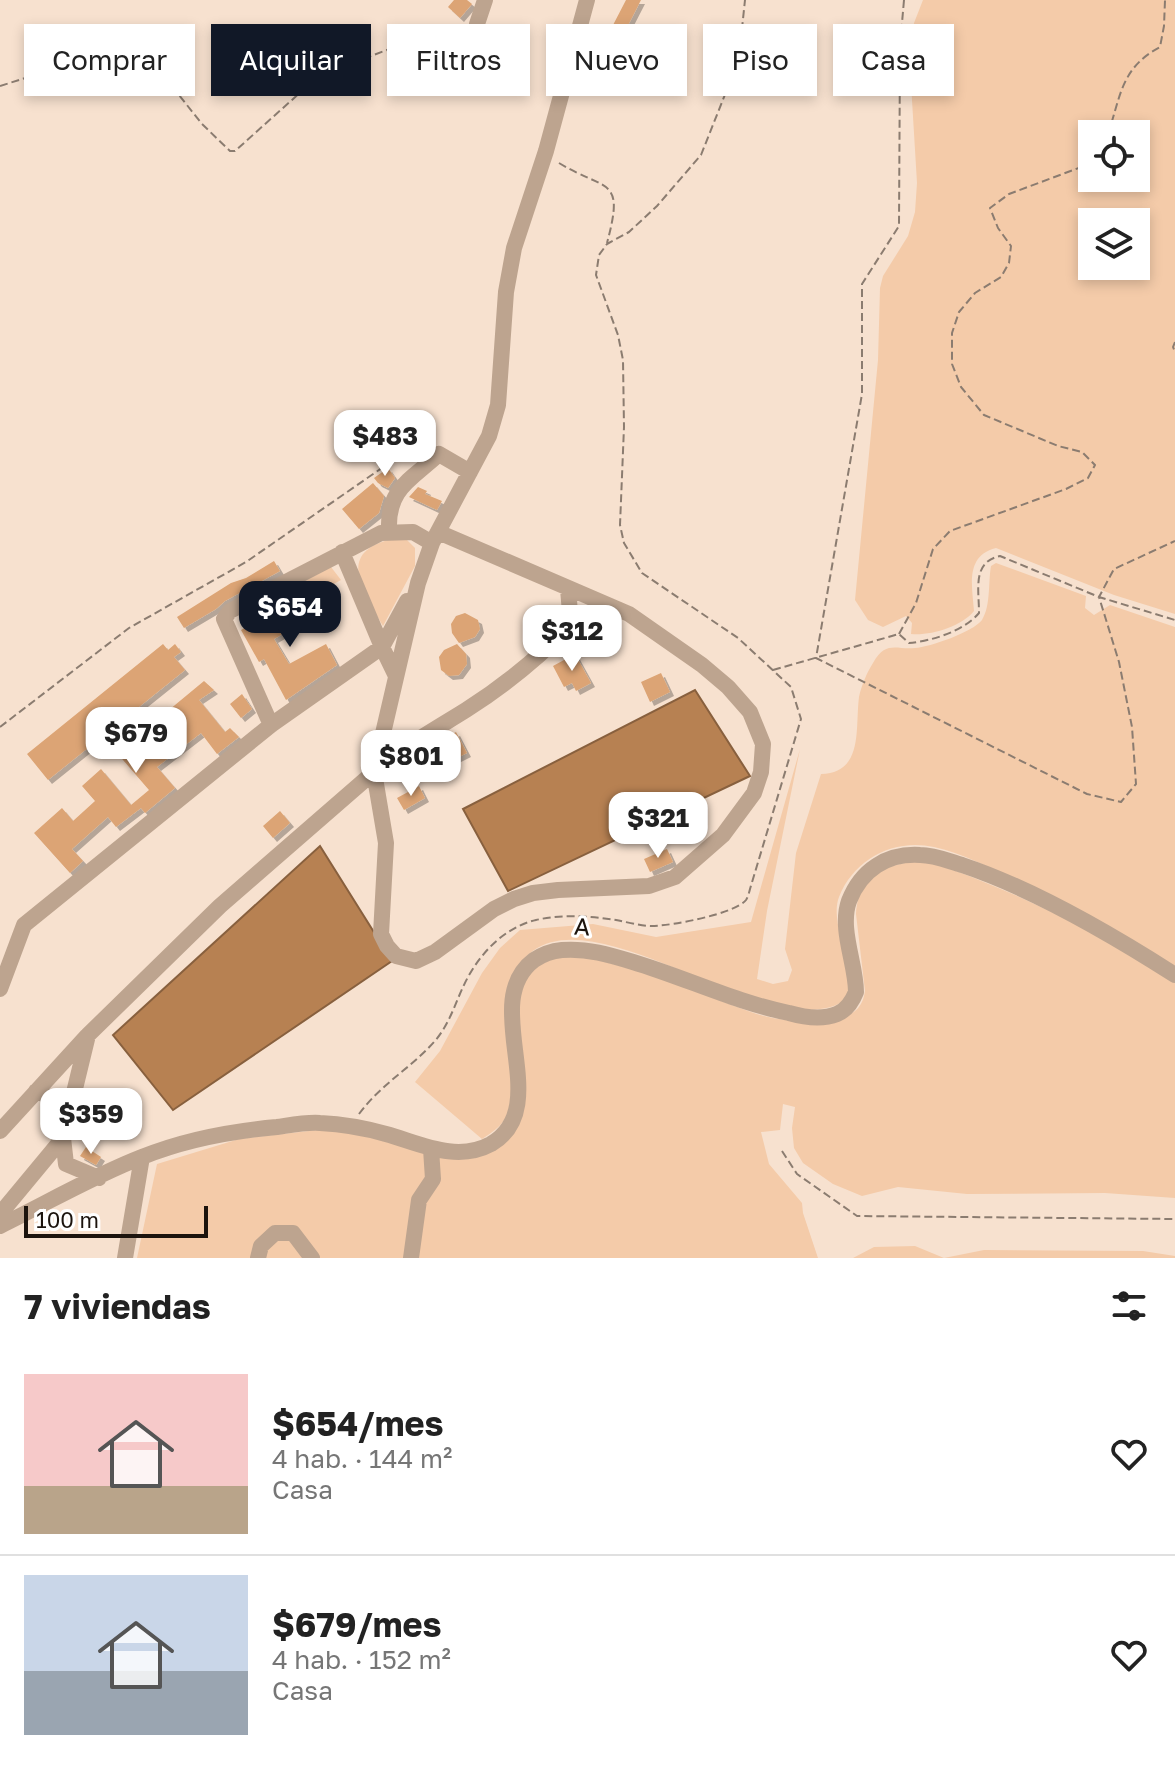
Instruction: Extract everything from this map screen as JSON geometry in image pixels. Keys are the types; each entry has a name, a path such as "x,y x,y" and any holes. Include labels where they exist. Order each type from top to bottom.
{"street":[{"path":"477,24 485,0"},
{"path":"271,725 224,619 230,611 342,552 389,531 413,532 435,537 629,614 702,665 728,687 750,712 763,744 761,772 754,793 723,835 675,877 649,886 533,893 494,909 423,958 404,960 396,956 381,934 386,843 374,772 418,583 435,537 489,436 498,405 506,292 514,248 546,151 587,0"},
{"path":"389,531 389,511 394,495 401,485 439,454 470,472"},
{"path":"342,552 396,676"},
{"path":"0,989 24,925 271,725 382,647 418,583"},
{"path":"568,589 571,624"},
{"path":"0,1131 6,1112 36,1091 88,1035 220,906 401,748 466,710 510,679 571,624 607,606"},
{"name":"A","path":"0,1226 142,1157 237,1130 318,1123 380,1132 431,1149 470,1151 489,1144 510,1125 518,1094 513,1002 520,975 537,958 549,952 604,953 761,1007 800,1016 836,1015 852,1002 856,992 847,914 856,886 873,866 911,854 935,856 1000,879 1038,897 1175,975"},
{"path":"88,1035 63,1138 66,1164 99,1178"},
{"path":"36,1091 71,1105"},
{"path":"0,1214 63,1138"},
{"path":"411,1258 419,1200 433,1179 431,1149"},
{"path":"125,1258 142,1157"},
{"path":"258,1258 261,1246 275,1233 293,1233 312,1258"}],"path":[{"path":"816,658 862,394 862,284 899,226 900,46 904,0"},
{"path":"1113,120 1129,71 1140,57 1160,47 1165,0"},
{"path":"0,86 86,59 135,51 152,61 202,124 230,151 235,151 312,82 387,50"},
{"path":"546,151 561,164 600,183 611,192 616,205 607,244"},
{"path":"773,670 899,634 916,603 933,549 950,531 1088,478 1095,465 1082,452 1058,446 984,415 961,387 952,364 952,333 959,312 975,293 1001,277 1009,263 1011,246 998,228 990,208 1009,194 1078,168"},
{"path":"1175,342 1175,352"},
{"path":"0,727 129,628 246,562 389,463 401,451 418,445 439,454"},
{"path":"816,658 1087,794 1121,802 1136,784 1132,727 1119,662 1099,597 1114,569 1175,541"},
{"path":"899,634 909,643 921,642 965,626 973,620 979,613 979,571 983,563 1000,556 1099,597 1175,620"},
{"path":"782,1151 797,1174 857,1216 1175,1219"}],"shaded area":[{"path":"923,0 1175,0 1175,614 1114,595 996,548 986,552 975,565 972,582 974,611 961,622 945,629 911,634 912,623 906,616 883,627 868,620 855,600 878,360 880,288 883,276 908,236 915,212 917,183 912,96 954,96 954,24 914,24"},
{"path":"397,538 407,540 415,548 415,566 383,626 362,585 358,573 359,561 365,552 377,544"},
{"path":"996,563 1086,596 1085,608 1094,615 1110,605 1175,627 1175,966 977,862 934,847 904,846 877,854 865,862 839,897 837,916 848,971 847,999 810,1010 763,1002 658,961 607,945 562,940 526,957 505,1001 512,1060 512,1092 506,1117 499,1127 482,1139 415,1082 440,1051 482,973 500,948 520,930 593,924 656,937 751,922 800,749 767,911 757,979 773,984 788,981 792,970 785,949 796,853 821,774 835,772 845,766 851,757 857,735 859,697 869,671 882,651 931,645 977,625 985,614 991,566"},
{"path":"331,567 341,580 310,597 304,588 261,611 258,606"},
{"path":"695,690 750,776 508,891 463,809"},
{"path":"320,846 392,961 173,1110 113,1035"},
{"path":"922,859 1053,912 1115,945 1175,983 1175,1198 1105,1193 967,1194 898,1187 862,1196 833,1184 803,1163 794,1148 792,1128 795,1107 783,1104 780,1130 761,1132 769,1164 802,1203 818,1258 137,1258 157,1164 239,1139 318,1130 345,1131 440,1155 516,1129 523,1112 525,1091 519,1005 522,988 532,971 552,959 579,957 643,971 748,1011 779,1019 821,1020 850,1014 858,1008 865,991 856,914 863,887 886,868"},
{"path":"915,1246 944,1258 853,1258 874,1247"},
{"path":"984,1250 1143,1251 1175,1256 1175,1258 944,1258"}],"building":[{"path":"454,0 467,0 472,4 460,18 448,7"},
{"path":"626,0 641,0 629,24 614,24"},
{"path":"388,468 395,478 388,488 374,478"},
{"path":"373,483 384,496 379,513 359,529 342,509"},
{"path":"418,487 427,491 425,494 442,501 437,510 409,497"},
{"path":"274,561 280,571 184,628 177,617 231,583"},
{"path":"316,595 325,610 274,639 289,664 326,644 337,665 286,700 264,659 259,662 241,630 261,619 264,624"},
{"path":"465,613 478,620 480,629 475,637 459,643 452,633 451,624 456,616"},
{"path":"163,644 168,650 175,644 181,652 174,657 185,670 48,780 27,754"},
{"path":"457,644 466,654 467,664 459,675 449,676 441,670 439,657 444,650"},
{"path":"575,654 591,683 576,691 572,683 564,687 553,666"},
{"path":"661,673 670,692 650,702 641,682"},
{"path":"204,681 214,690 199,700 225,732 230,728 239,737 217,754 201,733 157,767 175,788 145,813 141,808 116,827 108,817 72,849 83,861 70,873 34,833 62,808 73,821 95,801 82,786 101,769 131,805 149,790 117,753"},
{"path":"242,694 252,709 241,718 230,704"},
{"path":"456,732 467,753 421,776 412,757"},
{"path":"419,786 425,798 404,810 397,798"},
{"path":"280,811 290,823 273,838 263,826"},
{"path":"667,849 673,862 650,872 644,859"},
{"path":"80,1117 99,1120 97,1131 77,1126"},
{"path":"86,1147 101,1157 96,1165 80,1156"}]}
